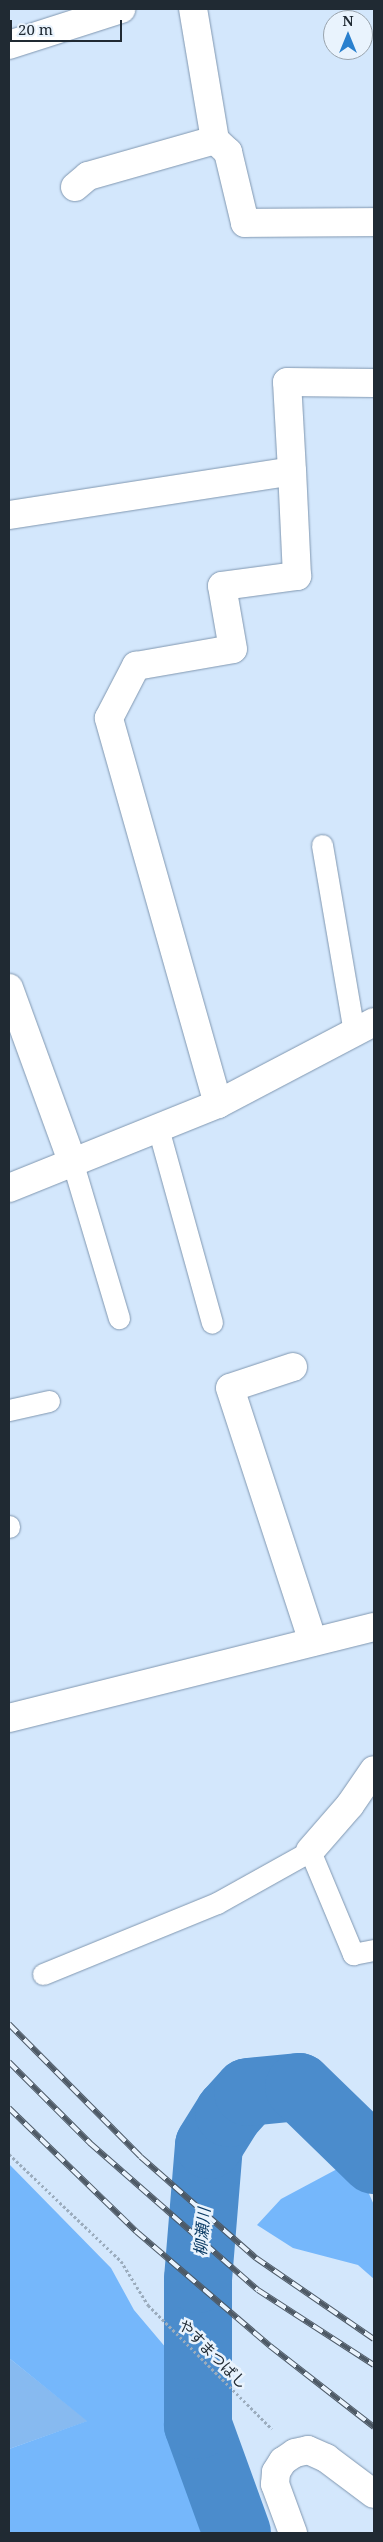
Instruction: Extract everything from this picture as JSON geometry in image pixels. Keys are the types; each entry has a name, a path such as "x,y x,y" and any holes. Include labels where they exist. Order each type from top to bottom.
{"street":[{"path":"9,45 121,9"},
{"path":"192,9 215,140 228,152 245,223 374,222"},
{"path":"75,187 88,176 215,140"},
{"path":"218,1104 109,718 136,666 233,649 222,586 297,576 288,382 374,383"},
{"path":"9,515 292,471"},
{"path":"9,988 73,1164"},
{"path":"9,1188 73,1164 218,1104 364,1028"},
{"path":"293,1368 230,1388 313,1642"},
{"path":"9,1718 374,1627"},
{"path":"310,1851 350,1805 374,1770"},
{"path":"292,2533 275,2484 276,2472 283,2461 295,2453 308,2450 326,2458 374,2494"}],"lane":[{"path":"322,845 364,1028"},
{"path":"158,1128 212,1323"},
{"path":"73,1164 119,1318"},
{"path":"9,1410 49,1401"},
{"path":"43,1974 217,1903 310,1851 353,1954 374,1950"}],"path":[{"name":"やすまつばし","path":"9,2154 121,2261 148,2305 264,2420"}],"shaded area":[{"path":"354,2160 374,2205 374,2279 358,2265 293,2248 257,2225 281,2199"},
{"path":"9,2164 111,2268 134,2310 183,2368 201,2533 9,2533 9,2449 87,2421 9,2358"},
{"path":"9,2358 88,2421 9,2449"}],"waterway":[{"name":"柳瀬川","path":"237,2533 198,2425 198,2279 209,2145 229,2113 248,2092 299,2087 374,2160"}],"railway":[{"path":"9,2024 141,2157 256,2258 374,2339"},
{"path":"9,2062 90,2143 258,2290 374,2365"},
{"path":"9,2108 137,2232 270,2346 374,2427"}]}
